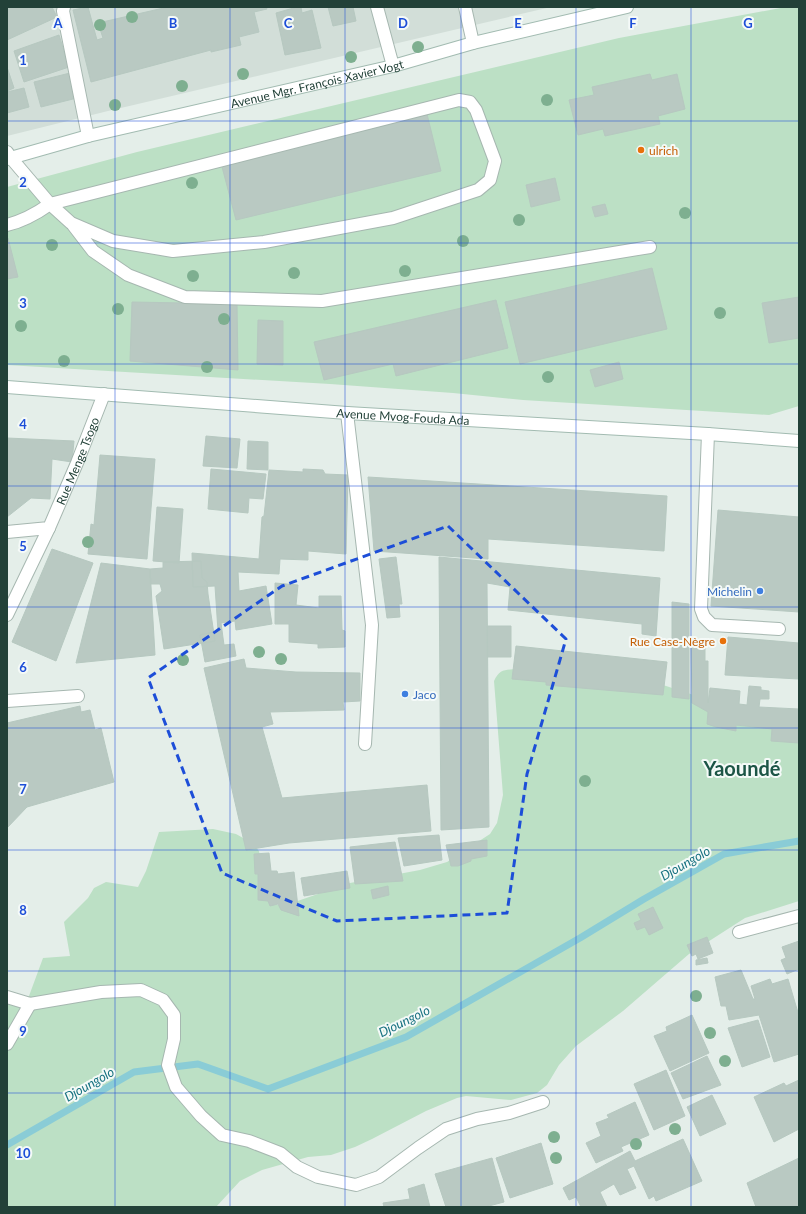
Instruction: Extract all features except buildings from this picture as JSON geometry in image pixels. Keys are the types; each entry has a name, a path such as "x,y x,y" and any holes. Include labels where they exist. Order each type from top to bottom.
{"main road":[{"path":"64,7 63,11 88,136"},
{"path":"377,7 393,66"},
{"path":"465,7 473,43"},
{"name":"Avenue Mgr. François Xavier Vogt","path":"8,157 88,136 393,66 473,43 627,7"},
{"path":"7,225 16,223 35,214 50,204 459,100 470,102 476,110 495,161 490,180 478,190 393,218 264,242 173,251 113,241 71,223"},
{"path":"8,157 50,204 71,223 93,251 128,275 185,297 322,301 650,247"},
{"name":"Avenue Mvog-Fouda Ada","path":"7,387 347,413 708,434 799,441"},
{"name":"Rue Menge Tsogo","path":"7,615 49,528 77,463 104,394"},
{"path":"347,413 372,626 365,744"},
{"path":"708,434 701,609 704,617 712,625 779,629"},
{"path":"7,532 49,528"},
{"path":"7,701 78,696"},
{"path":"739,932 799,916"},
{"path":"7,997 30,1004 101,992 141,990 163,1000 174,1015 174,1039 168,1065 176,1087 201,1116 222,1135 249,1141 280,1153 297,1167 318,1177 356,1185 379,1177 446,1129 476,1119 509,1113 544,1102"},
{"path":"7,1044 30,1004"}],"highlighted area":[{"path":"448,526 566,639 527,774 507,913 337,921 222,873 148,678 282,586"}],"shaded area":[{"path":"7,7 551,7 7,136"}],"green space":[{"path":"786,7 799,7 799,406 769,415 523,400 330,384 7,365 7,187 137,152 619,38"},
{"path":"519,669 663,685 709,700 799,725 799,901 745,918 689,954 623,1011 576,1046 559,1065 547,1085 537,1093 511,1100 466,1096 457,1098 426,1111 355,1147 331,1155 308,1157 262,1170 240,1181 216,1207 7,1207 7,1002 29,996 43,958 70,956 64,922 88,898 94,888 106,882 138,887 146,871 159,832 213,829 236,834 252,843 259,851 266,897 272,904 283,906 350,883 420,870 447,862 490,834 497,823 503,795 494,681 496,677 504,670"}],"waterway":[{"name":"Djoungolo","path":"7,1145 134,1072 198,1064 268,1089 406,1037 724,854 799,841"}],"place":[{"name":"ulrich","path":"641,150"},
{"name":"Michelin","path":"760,591"},
{"name":"Rue Case-Nègre","path":"723,641"},
{"name":"Jaco","path":"405,694"}],"district":[{"name":"Yaoundé","path":"742,768"}]}
